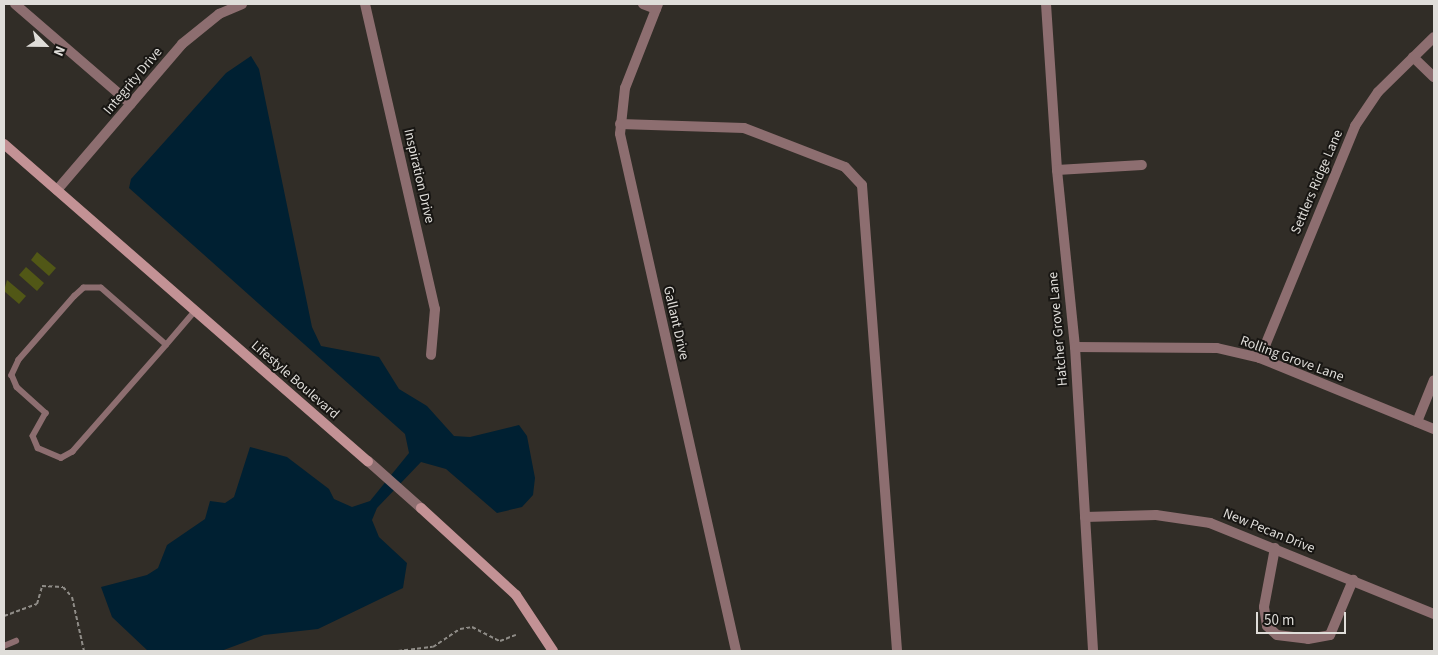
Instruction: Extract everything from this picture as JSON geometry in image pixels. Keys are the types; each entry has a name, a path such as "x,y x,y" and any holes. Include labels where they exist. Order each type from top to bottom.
{"street":[{"path":"16,4 131,104"},
{"name":"Integrity Drive","path":"56,190 194,32 242,4"},
{"name":"Inspiration Drive","path":"365,4 435,309 431,355"},
{"path":"643,4 657,6"},
{"name":"Hatcher Grove Lane","path":"1046,4 1057,170 1075,347 1093,651"},
{"name":"Gallant Drive","path":"657,6 625,88 620,124 626,170 736,651"},
{"name":"Settlers Ridge Lane","path":"1260,358 1348,139 1378,92 1434,38"},
{"path":"1413,57 1434,77"},
{"path":"620,124 744,128 845,167 862,185 897,651"},
{"name":"Lifestyle Boulevard","path":"4,144 368,461 516,595 553,651"},
{"path":"1057,170 1142,165"},
{"name":"Rolling Grove Lane","path":"1075,347 1182,344 1260,358 1434,429"},
{"path":"1417,422 1434,380"},
{"name":"New Pecan Drive","path":"1085,517 1182,516 1275,548 1434,614"},
{"path":"1275,548 1264,607 1267,626 1277,635 1308,639 1330,635 1353,580"}],"lane":[{"path":"166,345 101,288 84,288 19,360 12,375 17,387 46,413 33,436 38,448 61,458 72,452 166,345 195,311"},
{"path":"4,646 16,641"}],"path":[{"path":"4,616 37,604 42,586 63,587 72,597 84,651"},
{"path":"398,651 433,647 460,629 472,627 500,641 516,635"}],"green space":[{"path":"37,252 56,268 49,276 31,260"},
{"path":"26,267 44,283 37,291 19,275"},
{"path":"7,280 26,296 19,304 4,291"}],"water":[{"path":"251,56 259,69 312,327 321,346 379,357 399,389 427,406 454,436 470,437 519,425 527,436 535,478 533,495 522,507 497,513 446,469 421,462 377,508 372,520 379,537 407,563 403,588 318,629 264,635 221,651 148,651 112,617 101,587 147,575 158,568 167,545 205,519 210,501 225,503 234,497 250,447 287,457 329,489 334,499 352,507 370,501 409,453 405,434 129,188 131,179 226,73"}]}
